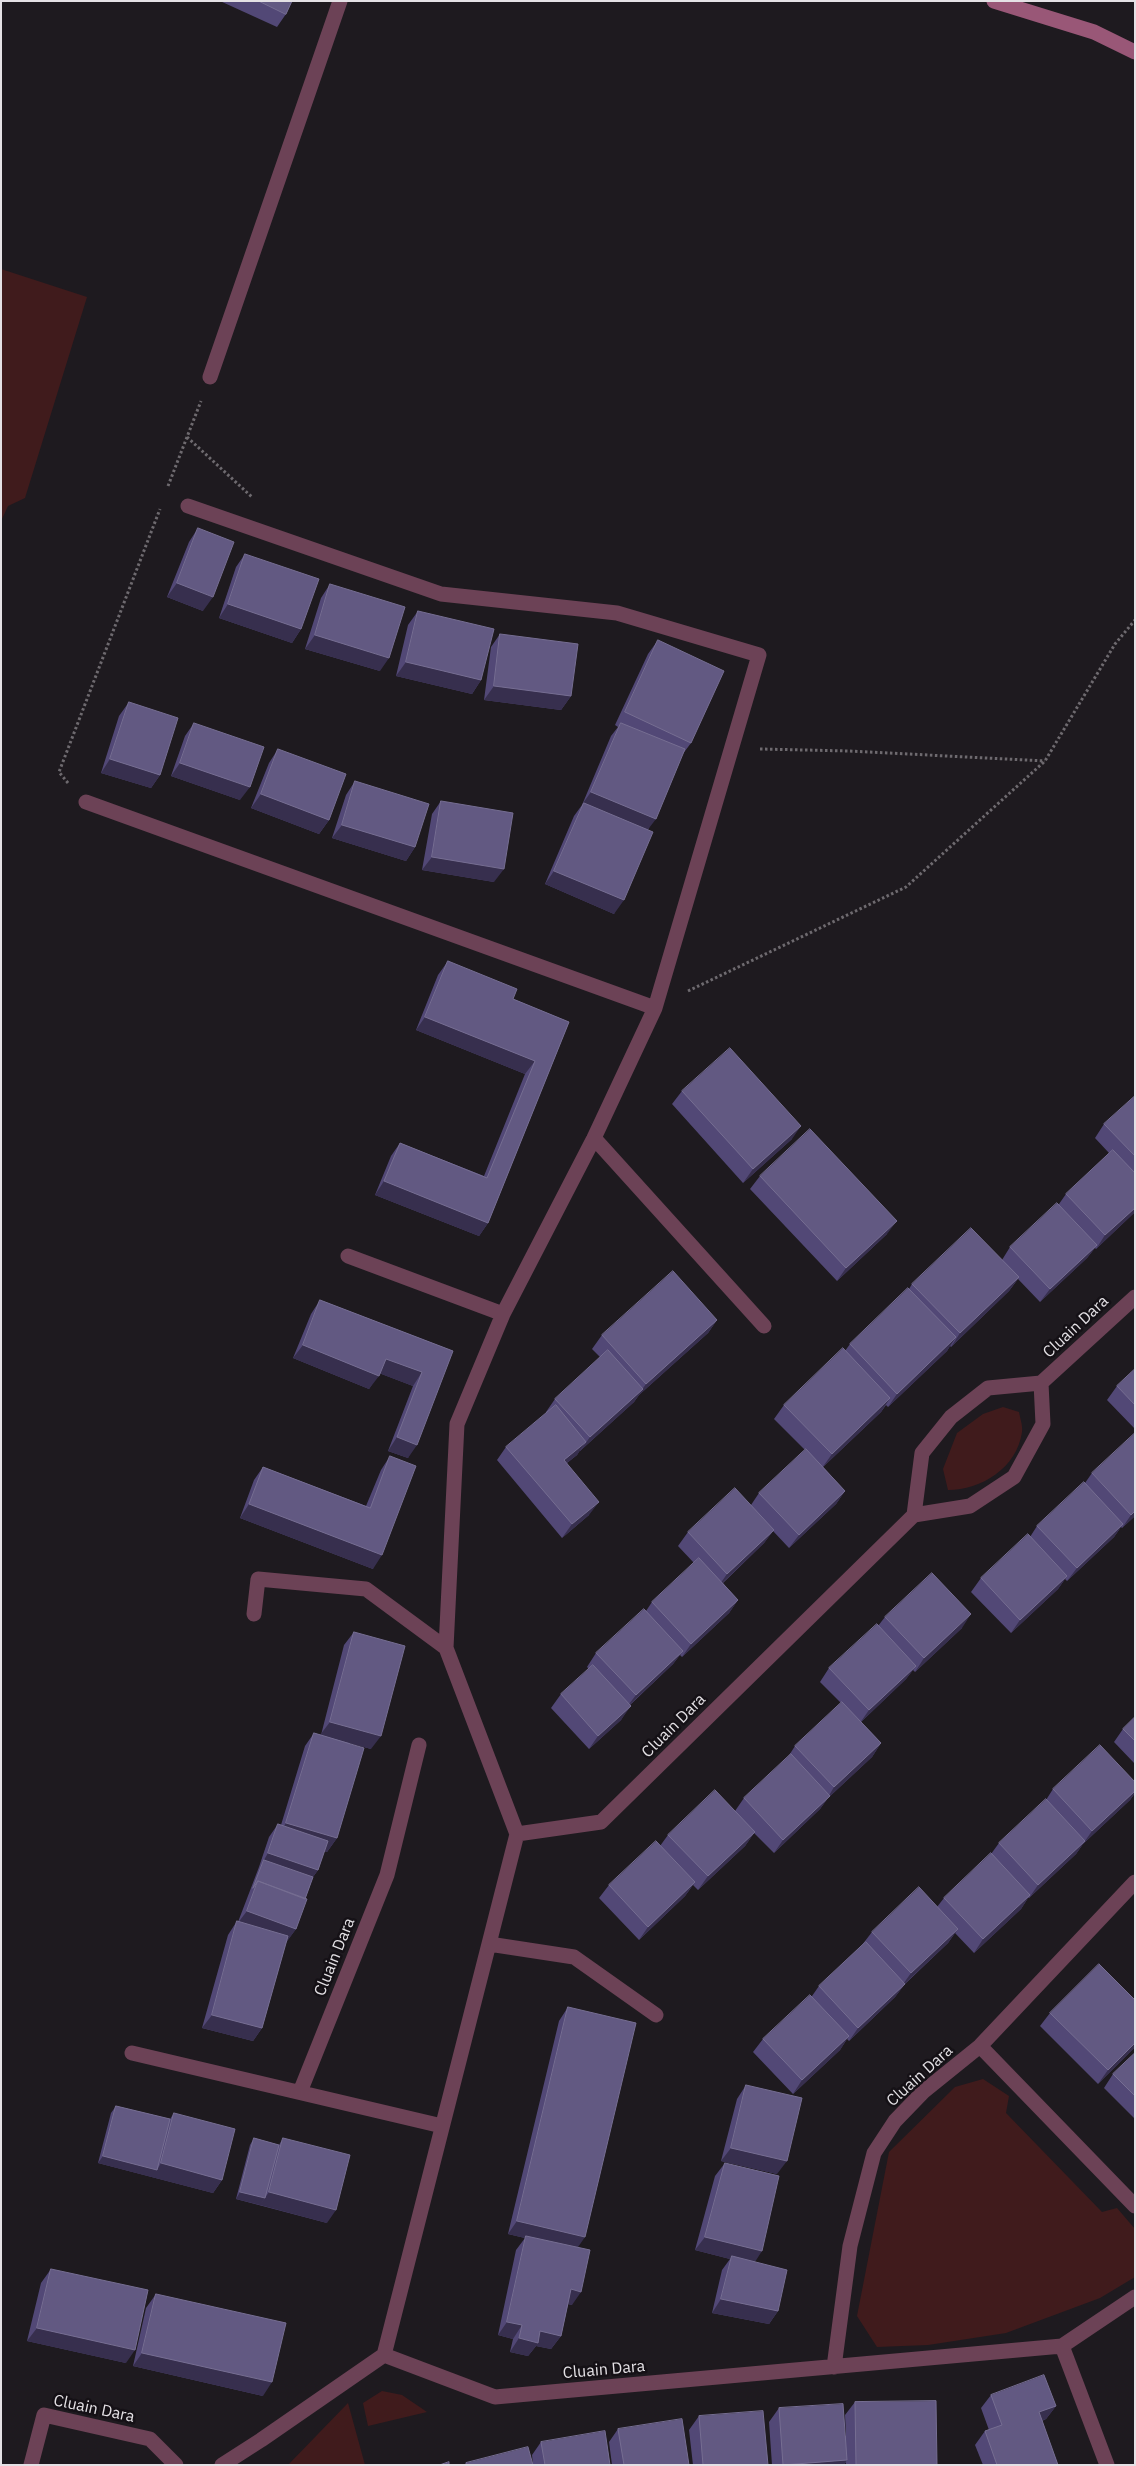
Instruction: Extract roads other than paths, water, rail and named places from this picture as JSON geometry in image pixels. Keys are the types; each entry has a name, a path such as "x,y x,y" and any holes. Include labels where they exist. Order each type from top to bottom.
{"street":[{"path":"210,377 340,1"},
{"path":"994,1 1094,32 1135,52"},
{"path":"188,506 441,594 617,613 760,655 654,1008 594,1138 503,1314 457,1424 446,1648 517,1834 384,2355 262,2440 222,2465"},
{"path":"86,802 654,1008"},
{"path":"594,1138 764,1326"},
{"path":"348,1256 503,1314"},
{"name":"Cluain Dara","path":"914,1515 922,1453 951,1417 988,1388 1041,1383 1135,1297"},
{"name":"Cluain Dara","path":"517,1834 601,1822 914,1515 970,1506 1014,1477 1043,1424 1041,1383"},
{"path":"254,1614 258,1579 366,1589 446,1648"},
{"name":"Cluain Dara","path":"300,2092 387,1874 419,1746"},
{"name":"Cluain Dara","path":"834,2367 850,2246 874,2154 895,2121 923,2092 980,2046 1135,1882"},
{"path":"489,1944 574,1957 656,2015"},
{"path":"980,2046 1135,2206"},
{"path":"132,2053 442,2126"},
{"name":"Cluain Dara","path":"384,2355 495,2397 1062,2346 1135,2297"},
{"path":"1062,2346 1107,2465"},
{"name":"Cluain Dara","path":"32,2465 44,2415 150,2439 176,2465"}]}
